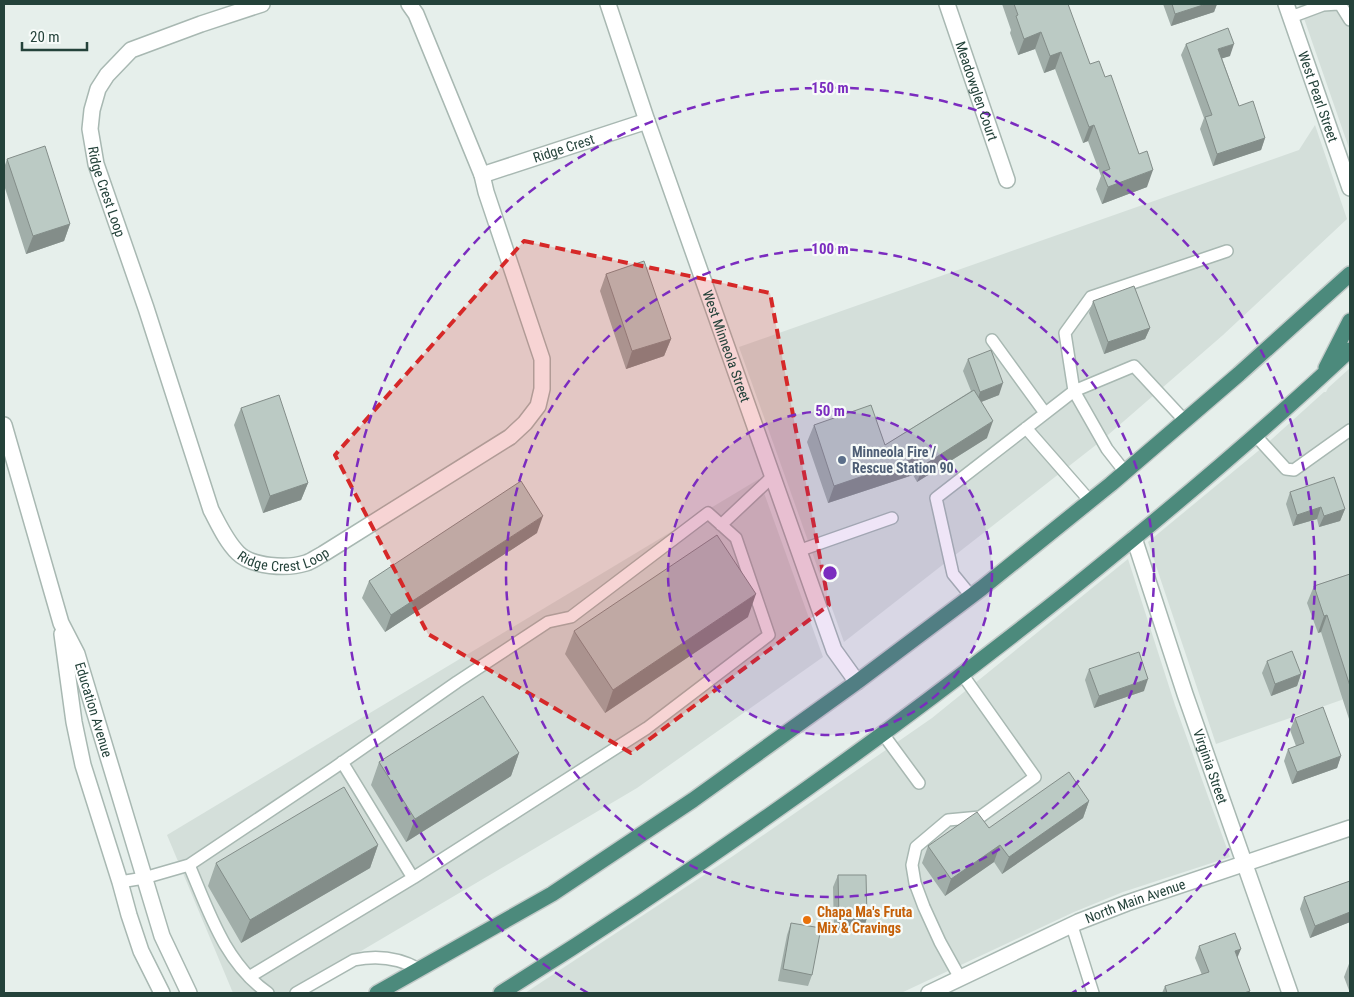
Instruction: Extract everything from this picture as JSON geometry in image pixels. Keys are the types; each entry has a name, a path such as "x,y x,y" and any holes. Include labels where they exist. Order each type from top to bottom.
{"highway":[{"path":"377,993 552,894 693,800 857,682 971,596 1090,501 1185,421 1350,274"},
{"path":"1320,378 1350,321"},
{"path":"501,993 724,848 883,734 1134,538 1255,436 1350,350"}],"street":[{"name":"Ridge Crest Loop","path":"262,4 132,50 107,75 98,89 92,110 90,129 96,164 146,308 211,510 227,541 239,555 254,563 275,566 304,563 317,557 510,437 525,423 538,406 543,371 542,359 482,175 416,14 409,4"},
{"name":"West Minneola Street","path":"608,4 647,121 834,650 857,682"},
{"name":"Meadowglen Court","path":"947,4 1006,180"},
{"name":"West Pearl Street","path":"1288,10 1350,188"},
{"name":"Ridge Crest","path":"482,175 647,121"},
{"name":"Education Avenue","path":"4,425 61,623 77,654 162,936 189,993"},
{"name":"Virginia Street","path":"1134,538 1185,694 1246,863 1290,993"},
{"path":"61,623 74,722 83,765 141,951 162,993"},
{"name":"North Main Avenue","path":"929,993 1078,922 1127,903 1350,828"}],"lane":[{"path":"1288,10 1339,4 1350,20"},
{"path":"1125,472 1107,449 1074,391 1065,334 1091,298 1228,251"},
{"path":"992,340 1045,413"},
{"path":"971,596 953,574 936,498 1074,391 1134,366 1185,421"},
{"path":"1026,428 1090,501"},
{"path":"1255,436 1286,469 1294,470 1350,430"},
{"path":"721,525 772,477"},
{"path":"120,882 144,878 190,865 548,622 571,617 708,513 736,538 769,635 647,728 413,878 249,977"},
{"path":"798,551 892,518"},
{"path":"960,978 940,942 914,883 912,865 916,847 948,820 980,817 1035,777 962,674"},
{"path":"883,734 919,783"},
{"path":"342,762 413,878"},
{"path":"190,865 216,930 230,954 249,977 268,993"},
{"path":"1072,926 1093,993"},
{"path":"296,993 354,960 370,958 393,959 419,969"}],"highlighted area":[{"path":"524,241 770,293 829,605 631,753 428,634 335,455"}],"shaded area":[{"path":"1299,4 1350,4 1350,151"},
{"path":"1315,125 1347,219 1223,335 1101,441 844,642 739,347 1299,150"},
{"path":"1350,368 1350,697 1216,744 1148,542 1263,447 1326,392"},
{"path":"759,479 823,657 637,788 312,980 288,993 233,993 167,835"},
{"path":"1128,559 1175,705 1230,857 1123,892 1074,912 901,993 525,993 733,856 932,718"}],"building":[{"path":"1014,4 1068,4 1090,64 1099,61 1105,77 1111,75 1139,154 1147,151 1153,170 1108,187 1102,172 1110,169 1094,125 1089,127 1061,52 1050,56 1041,32 1024,39"},
{"path":"1172,4 1206,4 1175,14"},
{"path":"1228,28 1234,44 1218,49 1239,106 1253,101 1265,138 1217,154 1205,117 1212,115 1186,44"},
{"path":"45,146 70,224 33,236 7,159"},
{"path":"644,261 671,339 632,351 606,274"},
{"path":"1134,286 1150,328 1108,342 1093,301"},
{"path":"991,350 1003,383 980,392 968,359"},
{"path":"974,390 993,421 924,465 919,457 834,486 814,425 871,405 885,445"},
{"path":"279,395 308,483 270,496 241,408"},
{"path":"1334,477 1345,509 1324,516 1321,507 1297,515 1290,492"},
{"path":"521,481 543,516 391,615 369,581"},
{"path":"717,535 756,594 613,690 574,631"},
{"path":"1350,574 1350,686 1327,615 1324,616 1314,586"},
{"path":"1292,651 1301,674 1275,684 1267,661"},
{"path":"1139,652 1148,679 1099,696 1089,669"},
{"path":"483,696 519,753 415,819 379,762"},
{"path":"1323,707 1341,756 1297,772 1288,749 1304,743 1295,718"},
{"path":"1069,772 1089,801 1009,857 1000,845 951,879 928,846 977,812 989,828"},
{"path":"344,787 378,845 250,920 216,863"},
{"path":"838,875 866,875 867,918 839,919"},
{"path":"1350,881 1350,912 1315,926 1304,897"},
{"path":"791,923 821,928 812,975 783,969"},
{"path":"1235,933 1241,949 1235,951 1250,991 1244,993 1167,993 1165,986 1209,972 1199,946"}],"place":[{"name":"Minneola Fire / Rescue Station 90","path":"842,460"},
{"name":"Chapa Ma's Fruta Mix & Cravings","path":"807,920"}]}
